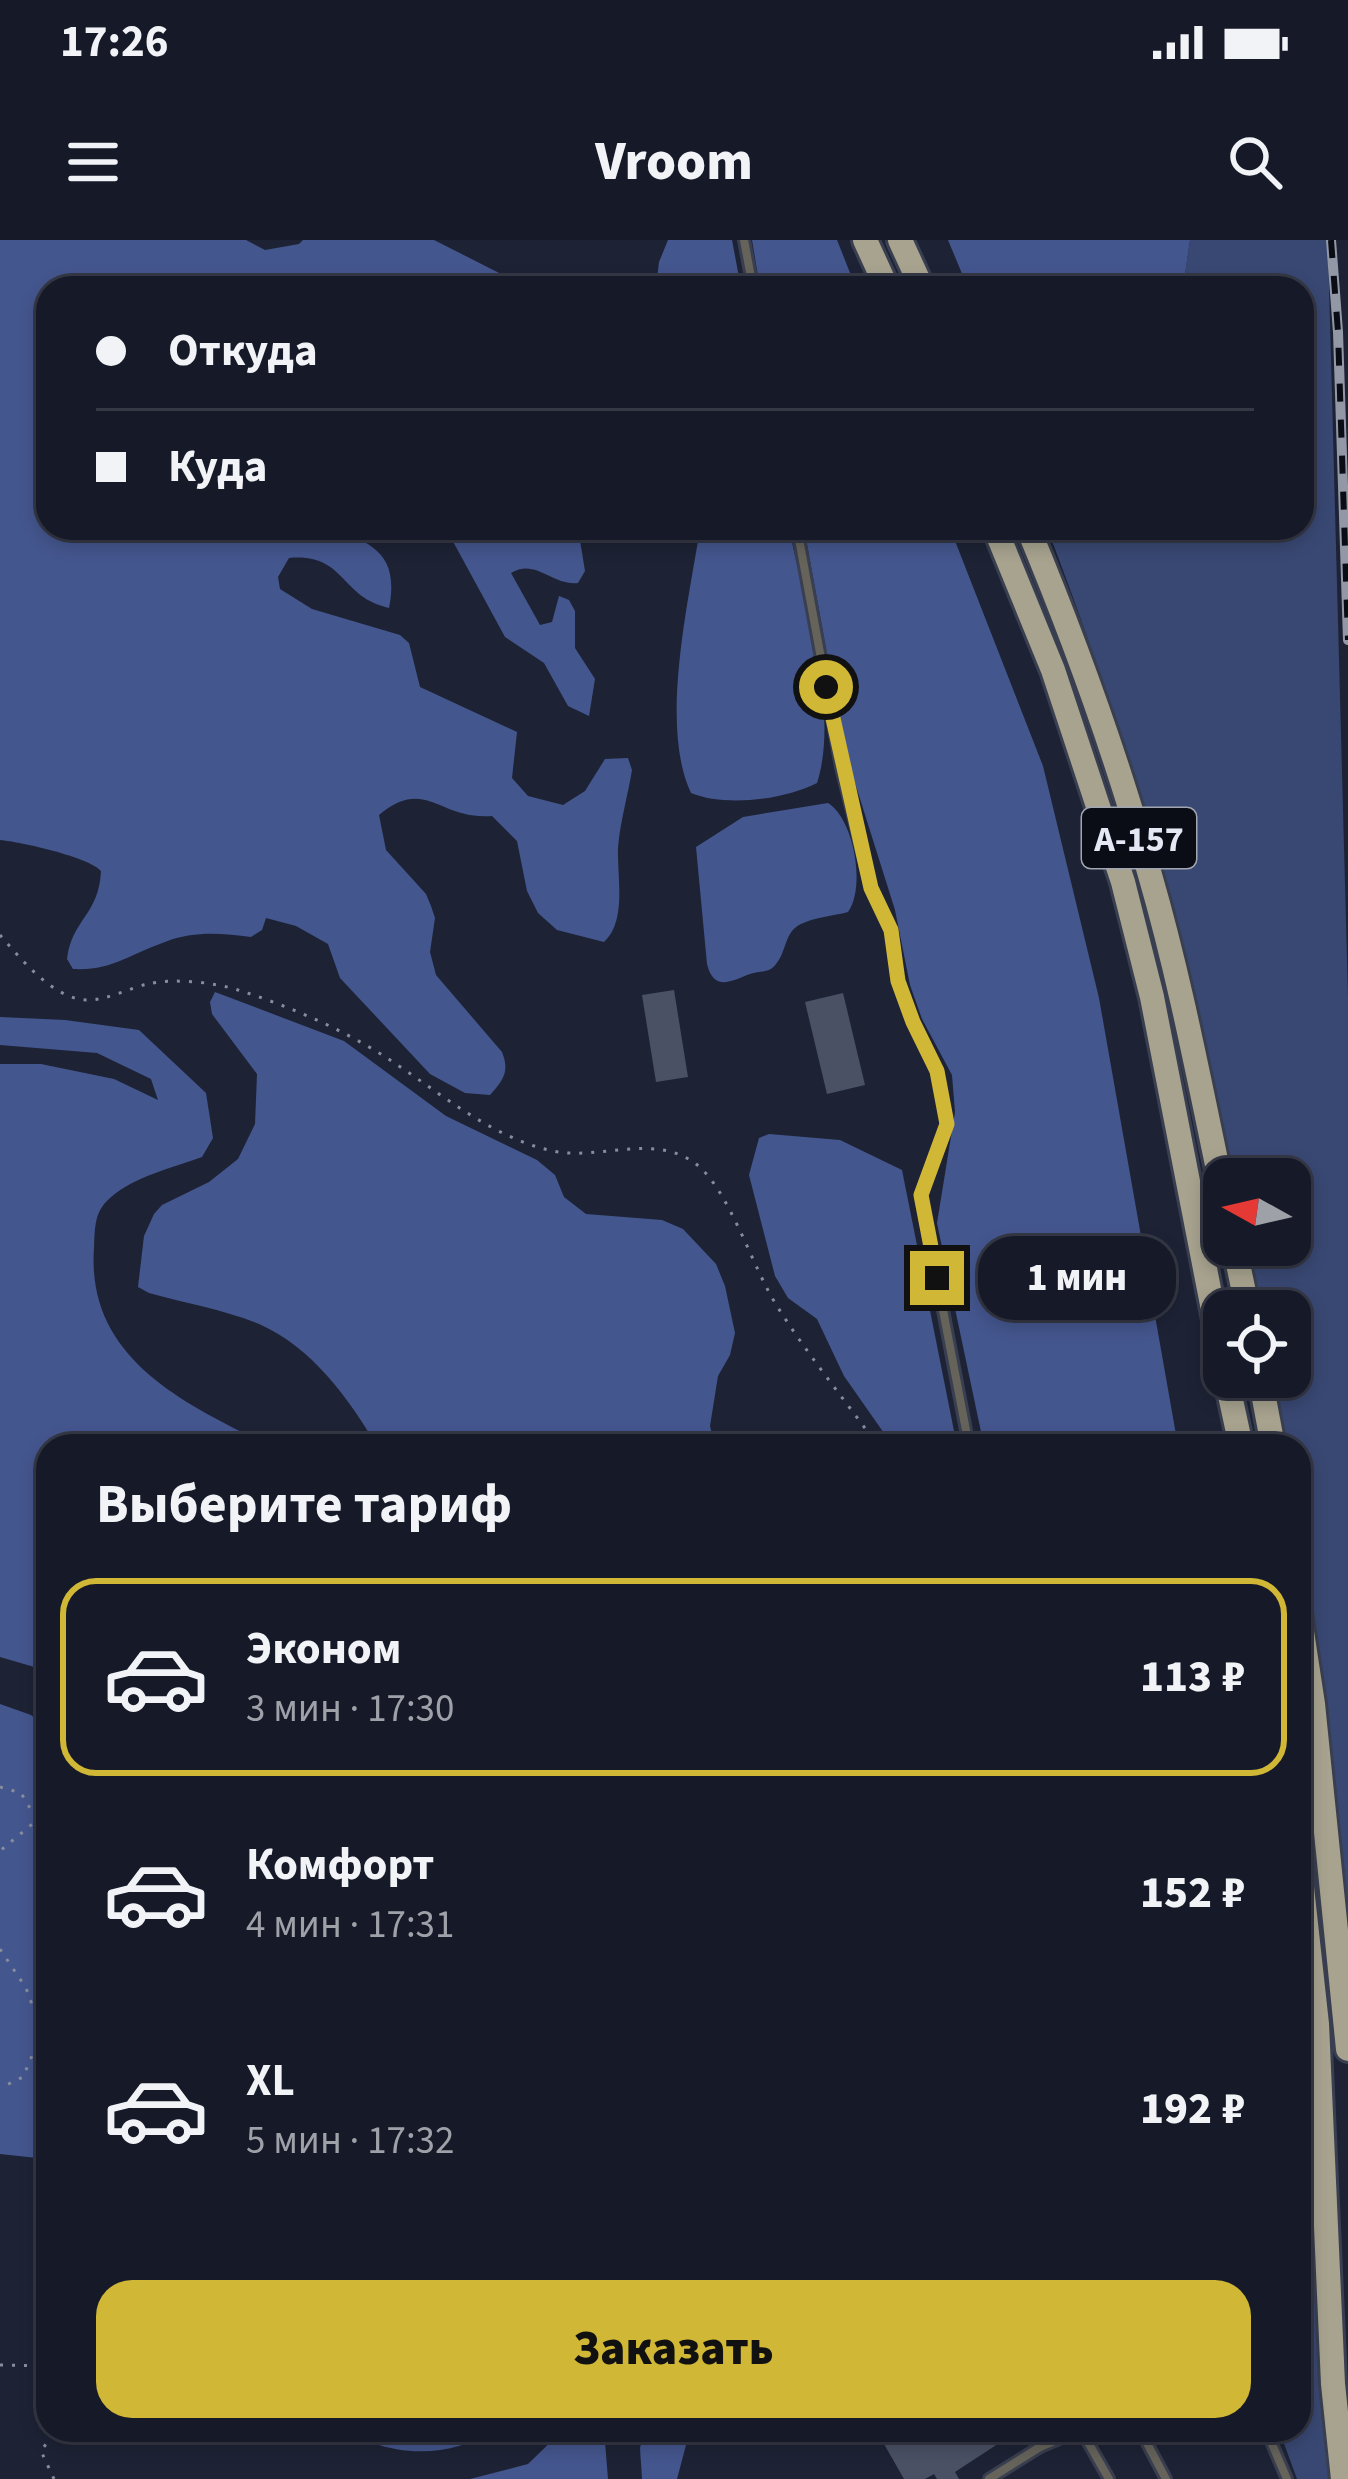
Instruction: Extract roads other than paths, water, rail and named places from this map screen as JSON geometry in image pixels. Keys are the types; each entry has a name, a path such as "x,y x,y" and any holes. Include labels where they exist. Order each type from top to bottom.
{"main road":[{"path":"865,240 882,276"},
{"path":"900,240 916,276"},
{"name":"А-157","path":"1000,540 1053,670 1123,882 1152,997 1209,1290"},
{"name":"А-157","path":"1032,540 1116,763 1150,875 1180,988 1216,1158"},
{"path":"1230,1398 1238,1434"},
{"path":"1264,1398 1271,1434"},
{"path":"1311,1743 1348,2050"},
{"path":"1311,1969 1333,2384 1343,2479"}],"lane":[{"path":"744,240 751,276"},
{"path":"799,540 841,767 871,888 891,930 898,981 937,1071 947,1124 921,1195 967,1434"},
{"path":"1038,2442 1040,2447"},
{"path":"989,2479 1052,2442"},
{"path":"1088,2442 1109,2479"},
{"path":"1146,2442 1166,2479"},
{"path":"1271,2442 1287,2479"}],"railway":[{"path":"1331,240 1348,640"}]}
